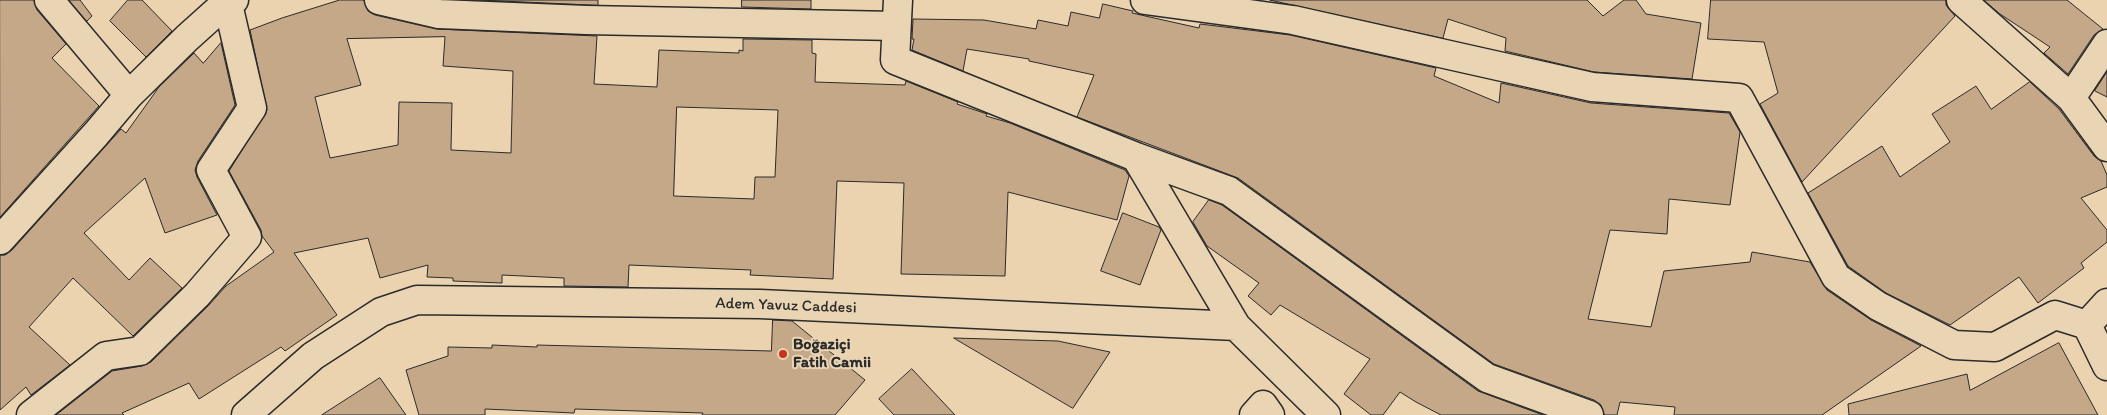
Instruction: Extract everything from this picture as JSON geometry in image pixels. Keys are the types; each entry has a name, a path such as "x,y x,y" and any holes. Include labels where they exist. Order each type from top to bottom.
{"street":[{"path":"49,0 129,95"},
{"path":"379,0 439,14 586,10 897,13 895,60 1136,157 1229,191 1487,378 1590,415"},
{"path":"1145,0 1293,20 1592,87 1739,98 1836,277 1878,306 1954,345 1995,348 2055,315 2087,325 2107,366"},
{"path":"1962,0 2071,98 2107,147"},
{"path":"0,240 129,95 229,1"},
{"path":"31,415 106,356 140,350 197,295 248,237 211,170 252,108 229,1"},
{"path":"2071,98 2107,44"},
{"path":"1136,157 1236,326 1326,415"},
{"name":"Adem Yavuz Caddesi","path":"246,415 313,356 381,312 417,300 760,304 1236,326"},
{"path":"2087,325 2107,303"},
{"path":"1254,415 1263,405 1270,415"}],"building":[{"path":"0,0 34,0 37,10 66,44 52,58 99,106 0,217"},
{"path":"69,0 80,0 92,16 87,21"},
{"path":"128,0 142,0 172,31 146,57 110,21"},
{"path":"340,0 364,0 368,11 375,15 436,29 597,36 594,84 657,87 659,50 739,53 739,50 743,51 743,39 812,40 812,53 816,54 815,82 905,85 906,81 958,102 957,104 987,114 986,116 1010,123 1125,170 1129,176 1117,220 1008,192 1005,276 901,274 904,183 837,181 833,279 750,275 751,270 629,265 628,287 564,286 564,278 502,275 502,283 453,281 453,278 427,277 428,265 380,278 368,238 294,253 337,315 285,351 281,347 199,399 189,383 122,413 124,415 56,415 112,371 142,366 151,362 226,286 274,252 262,236 261,230 229,171 267,110 250,30","holes":["445,37 443,66 513,71 511,153 451,150 452,103 399,102 398,145 330,158 315,97 361,85 347,39","677,107 778,110 775,177 755,177 754,199 674,196"]},
{"path":"479,0 598,0 598,5"},
{"path":"742,0 811,0 811,9 742,7"},
{"path":"1270,0 1587,0 1603,16 1624,0 1636,0 1646,14 1701,23 1692,79 1594,72 1505,51 1506,38 1448,19 1443,38"},
{"path":"1711,0 1946,0 1946,5 1955,16 1802,182 1760,104 1778,93 1764,42 1708,39"},
{"path":"1984,0 2067,0 2103,29 2094,35 2068,74 2044,53 2050,47 2000,14"},
{"path":"1103,4 1133,11 1132,13 1199,28 1200,24 1290,35 1436,68 1434,76 1499,103 1501,83 1591,103 1729,113 1740,132 1730,205 1669,199 1667,234 1610,230 1588,319 1651,327 1664,271 1750,262 1752,252 1810,262 1827,290 1871,320 1921,346 1822,415 1674,415 1675,407 1620,402 1617,415 1604,415 1601,405 1594,400 1494,364 1238,178 1077,117 1094,75 1029,61 1029,59 967,49 963,71 912,50 914,39 912,39 913,19 984,20 1036,29 1038,20 1068,26 1071,12 1099,18"},
{"path":"221,43 235,105 198,161 195,170 217,215 165,233 145,178 84,233 129,280 150,258 182,288 133,336 73,278 29,327 70,365 31,395 26,387 0,410 0,255 5,255 12,250 121,129 126,133 159,87 194,53 203,63"},
{"path":"2107,72 2107,97 2095,91"},
{"path":"2030,82 2059,109 2094,156 2101,161 2107,175 2107,187 2081,198 2107,230 2107,242 2081,263 2084,268 2038,303 2019,277 1950,325 1886,293 1848,266 1808,193 1882,146 1900,177 1950,142 1932,114 1976,86 1991,109"},
{"path":"1209,200 1222,205 1478,391 1543,415 1441,415 1400,392 1383,415 1371,415 1344,394 1370,359 1280,305 1271,315 1248,296 1259,283 1207,246 1193,222"},
{"path":"1123,213 1159,227 1161,230 1140,285 1101,271"},
{"path":"773,320 792,321 865,380 835,415 702,415 703,413 575,409 574,413 485,409 485,415 419,415 406,370 448,356 448,347 492,348 492,345 537,347 537,345 771,351"},
{"path":"954,338 1058,341 1110,352 1073,408"},
{"path":"2059,343 2098,415 1849,415 1848,404 1967,374 1970,390"},
{"path":"912,369 955,415 894,415 879,399"},
{"path":"380,378 406,415 322,415"}],"place":[{"name":"Boğaziçi Fatih Camii","path":"783,354"}]}
